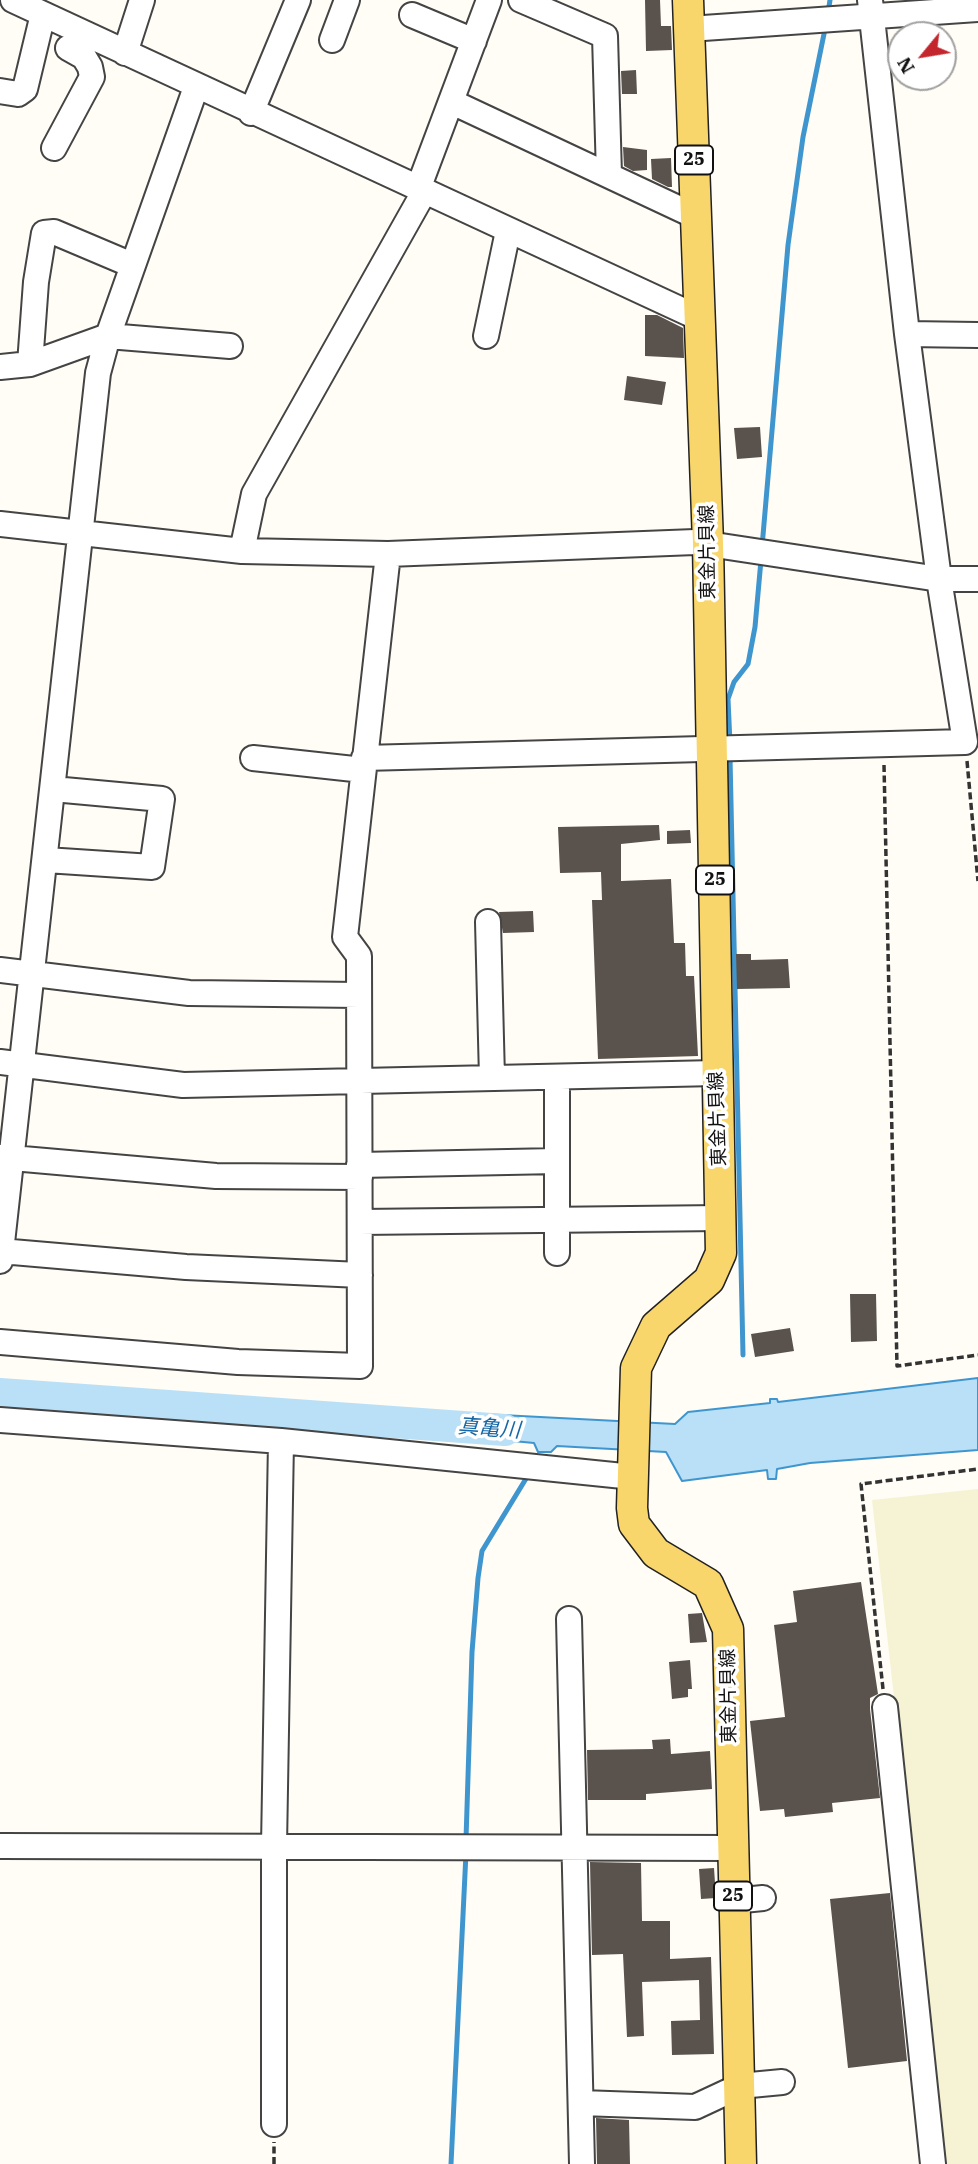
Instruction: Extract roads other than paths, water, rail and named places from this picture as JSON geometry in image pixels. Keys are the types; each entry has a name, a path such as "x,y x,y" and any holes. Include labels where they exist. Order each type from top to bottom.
{"main road":[{"name":"東金片貝線","path":"689,15 708,543 724,747 716,1073 721,1253 709,1280 656,1326 636,1368 634,1524 641,1538 656,1553 708,1584 728,1629 741,2164"}],"street":[{"path":"13,0 43,14 68,47 84,57 90,67 92,77 54,148"},
{"path":"125,53 142,0"},
{"path":"251,113 298,0"},
{"path":"332,40 347,0"},
{"path":"242,551 254,494 421,190 489,0"},
{"path":"522,0 605,36 609,175"},
{"path":"253,758 364,764 694,751 724,747 965,742 939,579 907,334 871,7"},
{"path":"689,15 871,7 978,9"},
{"path":"0,91 18,94 25,89 43,14"},
{"path":"412,15 474,41"},
{"path":"68,47 125,53 701,319"},
{"path":"196,87 132,265 98,373 33,974 11,1064 0,1254 186,1267 360,1275"},
{"path":"452,102 697,217"},
{"path":"487,336 508,231"},
{"path":"30,364 36,282 44,233 54,232 132,265"},
{"path":"907,334 978,335"},
{"path":"0,367 30,364 108,336 230,346"},
{"path":"0,524 242,551 388,554 708,543 939,579 978,579"},
{"path":"0,1342 239,1362 360,1366 359,956 345,937 388,554"},
{"path":"46,860 152,867 162,799 53,789"},
{"path":"488,922 492,1078"},
{"path":"0,970 189,993 359,995"},
{"path":"11,1064 183,1085 716,1073"},
{"path":"556,1077 557,1253"},
{"path":"6,1157 216,1176 557,1161"},
{"path":"360,1222 721,1218"},
{"path":"0,1420 281,1441 633,1477"},
{"path":"274,2124 274,1846 281,1441"},
{"path":"569,1619 582,2164"},
{"path":"885,1707 933,2164"},
{"path":"0,1846 732,1848"},
{"path":"733,1901 763,1898"},
{"path":"581,2103 695,2107 740,2086 782,2082"}],"water":[{"path":"978,1378 978,1450 810,1463 777,1469 776,1479 768,1479 767,1470 682,1481 666,1452 557,1446 551,1452 538,1452 534,1443 460,1436 463,1413 675,1424 688,1412 770,1403 770,1399 777,1399 778,1402"}],"waterway":[{"path":"828,13 830,0"},
{"path":"762,547 788,245 803,137 825,29"},
{"path":"730,743 728,699 734,682 748,664 755,627 761,560"},
{"path":"730,757 743,1355"},
{"name":"真亀川","path":"0,1394 505,1430"},
{"path":"466,1839 472,1652 482,1551 527,1477"},
{"path":"451,2164 466,1853"}]}
